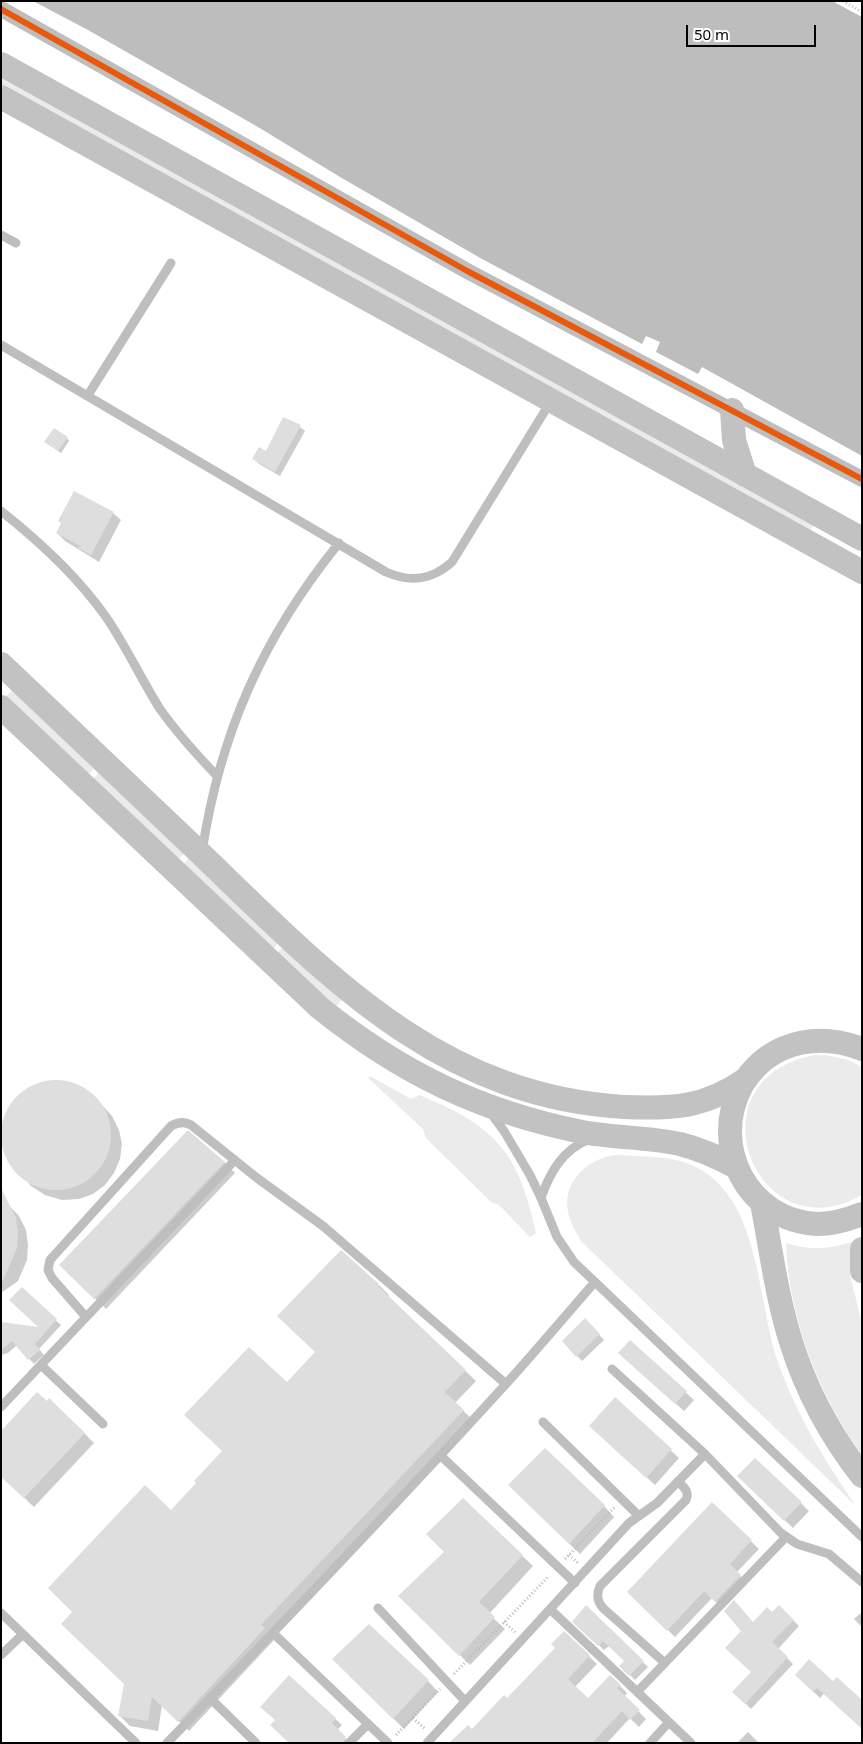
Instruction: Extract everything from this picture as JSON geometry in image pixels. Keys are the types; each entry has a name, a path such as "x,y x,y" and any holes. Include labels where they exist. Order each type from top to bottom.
{"main road":[{"path":"1,64 862,539"},
{"path":"1,98 862,572"},
{"path":"732,410 734,440 745,475"},
{"path":"823,551 829,544 838,542 862,554"},
{"path":"1,664 314,960 376,1013 454,1062 536,1093 586,1103 670,1108 702,1102 746,1079"},
{"path":"1,708 307,996 347,1030 373,1048 420,1076 485,1106 544,1124 600,1135 681,1144 709,1154 736,1167"},
{"path":"347,1030 345,1020 347,1016 355,1013 378,1032 429,1062 462,1075 511,1085"},
{"path":"862,1050 834,1041 805,1041 778,1050 755,1068 746,1079 733,1107 730,1122 731,1152 736,1167 752,1192 762,1203 788,1218 818,1224 848,1220 862,1214"},
{"path":"762,1203 786,1323 799,1365 825,1420 862,1476"},
{"path":"862,1249 862,1271"}],"street":[{"path":"1,9 469,272 862,479"}],"lane":[{"path":"1,235 16,243"},
{"path":"88,396 171,263"},
{"path":"1,345 386,572 406,579 426,578 445,569 452,562 551,401"},
{"path":"1,511 56,560 93,601 120,639 162,710 196,755 217,776"},
{"path":"201,854 217,776 232,729 260,662 296,600 338,543"},
{"path":"485,1106 517,1153 542,1198 550,1224 564,1250 595,1282 862,1537"},
{"path":"86,1317 52,1278 48,1270 50,1260 171,1126 181,1122 191,1125 324,1226 506,1384"},
{"path":"542,1198 547,1181 556,1165 568,1152 583,1142 600,1135"},
{"path":"1,1407 235,1160"},
{"path":"167,1743 273,1633 506,1384 595,1282"},
{"path":"41,1365 103,1424"},
{"path":"612,1369 704,1454 786,1537 797,1544 829,1554 862,1582"},
{"path":"543,1422 639,1516"},
{"path":"427,1743 629,1523 656,1504 704,1454"},
{"path":"440,1455 575,1583"},
{"path":"665,1663 604,1609 598,1601 598,1596 600,1586 686,1500 688,1496 686,1490 678,1481"},
{"path":"638,1692 786,1537"},
{"path":"378,1608 466,1701"},
{"path":"550,1609 691,1743"},
{"path":"1,1613 136,1743"},
{"path":"273,1633 368,1724 392,1740"},
{"path":"1,1655 23,1634"},
{"path":"210,1698 256,1743"},
{"path":"650,1743 669,1722"},
{"path":"348,1743 368,1724"}],"path":[{"path":"843,1 862,12"},
{"path":"392,1740 622,1500"}],"shaded area":[{"path":"33,1 832,1 862,17 862,456 702,367 698,374 656,352 660,342 646,336 642,344 482,259 258,127 88,30"},
{"path":"1,75 814,524 810,532 1,85"},
{"path":"12,690 94,769 88,775 6,696"},
{"path":"99,772 185,853 178,860 93,779"},
{"path":"189,858 279,942 273,949 183,865"},
{"path":"283,947 342,1000 336,1007 277,953"},
{"path":"815,1055 851,1061 862,1067 862,1195 824,1207 792,1202 766,1184 750,1156 745,1125 753,1095 776,1070"},
{"path":"370,1076 411,1099 420,1095 454,1111 481,1128 495,1140 514,1166 521,1181 536,1233 530,1237 498,1204 492,1203 426,1138 423,1129 368,1078"},
{"path":"615,1155 676,1160 704,1172 725,1191 740,1215 751,1244 771,1335 785,1381 812,1437 856,1506 582,1242 574,1228 567,1208 568,1193 577,1176 590,1164"},
{"path":"851,1242 850,1275 862,1323 862,1455 832,1406 819,1381 809,1354 793,1299 786,1243 802,1247 819,1248 835,1247"}],"building":[{"path":"283,417 301,425 275,472 252,459 259,447 266,451"},
{"path":"54,428 68,437 58,451 44,442"},
{"path":"74,491 114,512 91,555 78,548 80,546 56,533 61,523 58,521"},
{"path":"56,1080 77,1084 95,1096 107,1114 111,1135 107,1156 95,1174 77,1186 56,1190 35,1186 17,1174 5,1156 1,1135 5,1114 17,1096 35,1084"},
{"path":"188,1130 225,1162 94,1299 59,1265"},
{"path":"1,1188 16,1218 18,1233 17,1248 1,1285"},
{"path":"341,1250 379,1284 378,1286 466,1370 445,1392 464,1410 261,1625 265,1628 178,1722 152,1697 148,1721 118,1716 124,1684 61,1624 72,1612 48,1588 145,1485 171,1510 196,1483 194,1481 222,1451 184,1415 249,1347 287,1382 315,1352 277,1316"},
{"path":"22,1287 57,1319 35,1344 40,1350 28,1360 12,1341 1,1350 1,1322 38,1327 9,1300"},
{"path":"585,1318 600,1334 576,1357 562,1341"},
{"path":"630,1340 687,1391 675,1404 618,1353"},
{"path":"37,1392 47,1401 49,1398 85,1433 24,1498 1,1477 1,1431"},
{"path":"615,1397 672,1449 646,1478 589,1426"},
{"path":"545,1448 605,1505 569,1544 508,1485"},
{"path":"755,1458 802,1502 784,1521 737,1476"},
{"path":"463,1498 523,1555 479,1602 495,1617 459,1656 398,1596 444,1552 426,1534"},
{"path":"712,1502 752,1540 730,1564 741,1575 715,1602 704,1591 667,1631 627,1592"},
{"path":"734,1600 753,1622 767,1607 772,1612 779,1605 794,1620 772,1642 788,1657 745,1704 732,1692 751,1672 725,1648 741,1631 724,1611"},
{"path":"586,1605 644,1661 629,1676 619,1666 624,1661 603,1641 598,1646 572,1622"},
{"path":"369,1624 429,1680 393,1719 332,1659"},
{"path":"564,1631 590,1655 568,1679 588,1698 610,1675 621,1685 617,1688 640,1710 630,1720 622,1711 592,1743 449,1743 468,1725 472,1729 504,1695 507,1698 555,1648 551,1644"},
{"path":"809,1659 833,1681 837,1677 862,1700 862,1729 817,1688 813,1692 795,1675"},
{"path":"289,1675 336,1718 332,1723 346,1737 343,1743 289,1743 270,1725 275,1720 260,1707"}],"cycle path":[{"path":"1,9 469,272 862,479"}]}
